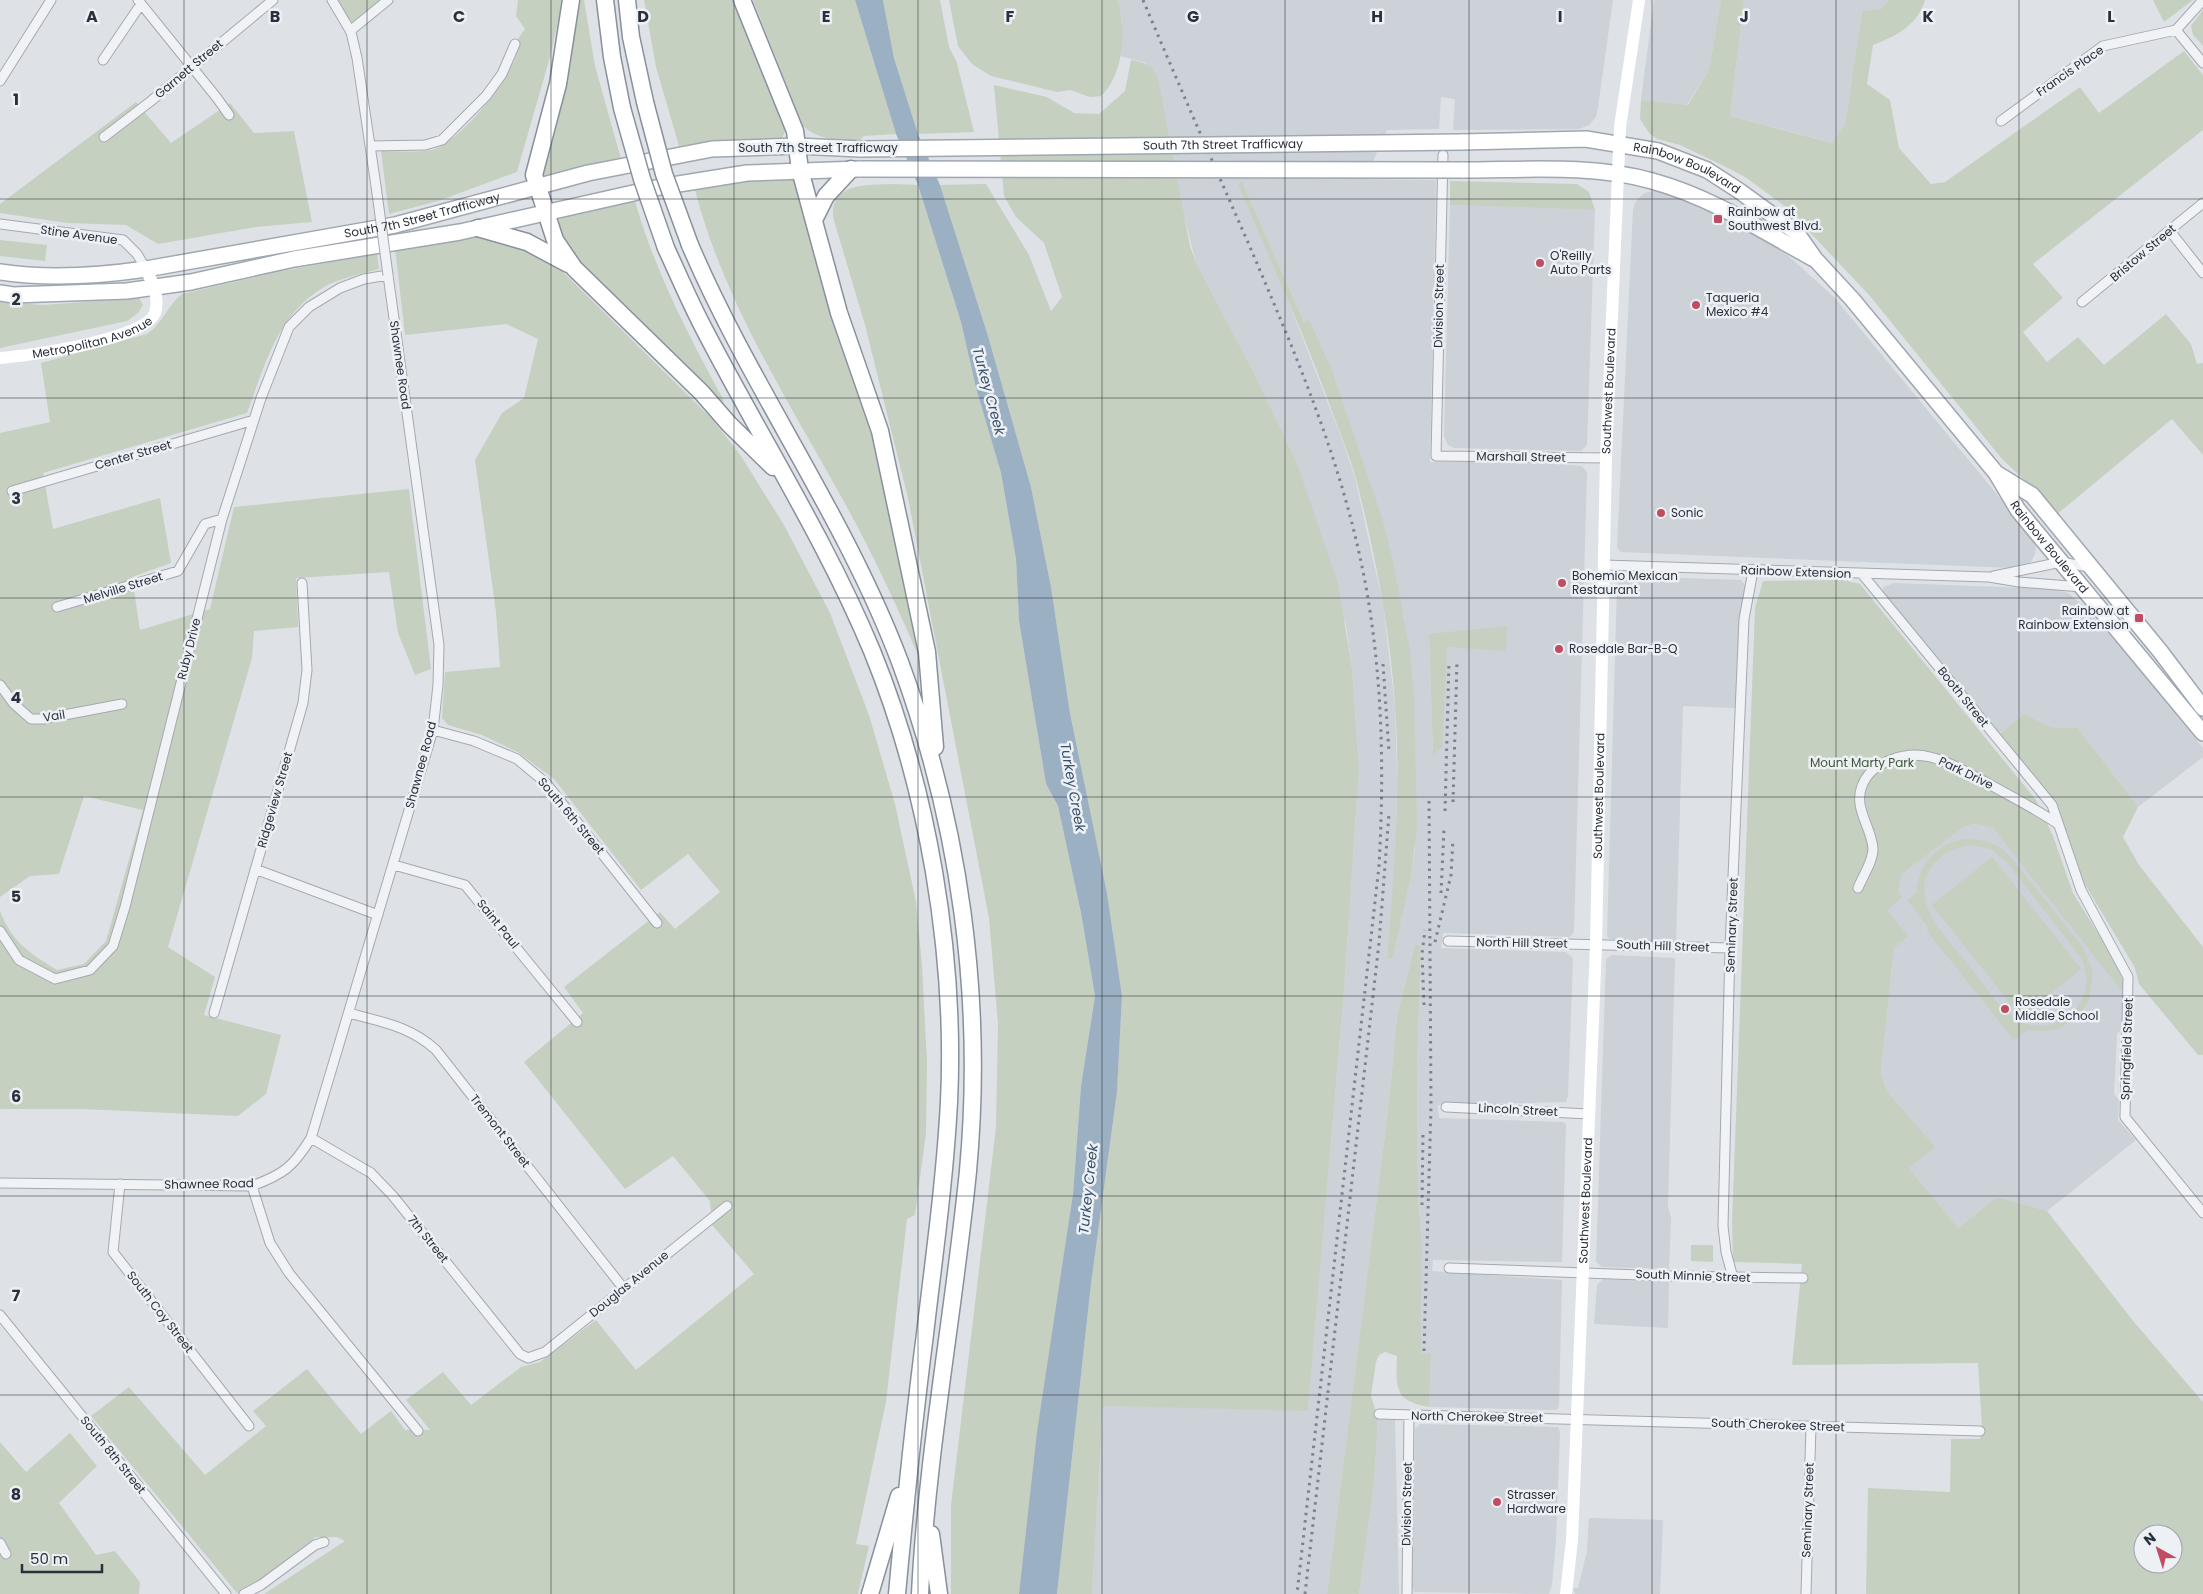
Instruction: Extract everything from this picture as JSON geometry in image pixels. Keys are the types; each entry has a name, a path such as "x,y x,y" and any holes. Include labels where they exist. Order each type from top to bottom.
{"highway":[{"path":"571,0 558,84 534,174 555,240 574,268 702,393 729,424 786,479"},
{"path":"605,0 612,56 622,108 645,187 666,248 700,322 786,479 872,651 892,708 924,819 947,984 949,1100 944,1174 910,1460 897,1594"},
{"path":"628,0 632,37 645,102 664,174 690,245 737,345 828,509 860,571 900,663 938,783 952,847 962,907 969,976 972,1053 968,1170 927,1507 920,1594"},
{"path":"742,0 795,131 800,170 839,313 877,422 891,476 927,652 938,783"},
{"path":"814,220 826,196 856,169"},
{"path":"478,228 527,242 574,268"},
{"path":"870,1594 910,1460"},
{"path":"927,1507 939,1594"}],"main road":[{"name":"Southwest Boulevard","path":"1566,1594 1572,1540 1596,944 1606,458 1620,127 1639,0"},
{"name":"South 7th Street Trafficway","path":"0,272 28,276 146,269 395,225 537,185 712,149 797,146 861,149 1586,139 1620,144"},
{"name":"Rainbow Boulevard","path":"1620,144 1658,151 1707,170 1765,208 1796,232 1815,259 1852,299 1996,473 2018,510 2203,733"},
{"name":"South 7th Street Trafficway","path":"0,293 13,295 99,292 191,282 294,260 478,228 660,187 747,173 856,169 1580,170 1619,175"},
{"name":"Rainbow Boulevard","path":"1619,175 1651,180 1723,208 1815,259"},
{"path":"146,269 155,287"},
{"name":"Metropolitan Avenue","path":"0,358 37,354 131,332 150,320 154,313 155,287"},
{"name":"Rainbow Boulevard","path":"1996,473 2032,495 2160,651 2203,708"}],"street":[{"path":"0,81 51,0"},
{"name":"Garnett Street","path":"104,137 273,0"},
{"name":"Shawnee Road","path":"0,1183 252,1186 277,1177 298,1159 311,1138 433,730 438,685 439,645 371,146 357,58 350,31 332,0"},
{"path":"350,31 388,0"},
{"path":"2203,0 2176,30 2203,63"},
{"path":"104,60 139,2 229,115"},
{"name":"Francis Place","path":"2001,122 2103,46 2176,30"},
{"path":"371,146 425,146 442,140 471,113 491,89 502,74 515,44"},
{"name":"Division Street","path":"1436,456 1443,155"},
{"name":"Bristow Street","path":"2082,302 2203,203"},
{"name":"Stine Avenue","path":"0,224 123,240 137,254 146,269"},
{"path":"2170,231 2203,273"},
{"name":"Ruby Drive","path":"0,931 19,960 56,979 90,970 113,946 128,898 222,519 254,420 290,327 309,306 340,288 364,279 388,275"},
{"name":"Center Street","path":"12,490 254,420"},
{"name":"Marshall Street","path":"1436,456 1606,458"},
{"name":"Melville Street","path":"57,608 178,571 205,524 222,519"},
{"name":"Rainbow Extension","path":"1989,577 2061,562 2090,567"},
{"name":"Rainbow Extension","path":"1604,565 1989,577 2019,582 2082,587"},
{"name":"Seminary Street","path":"1733,1278 1726,1252 1724,1226 1730,948 1744,619 1753,571"},
{"name":"Booth Street","path":"1862,574 2052,805 2081,890 2128,977"},
{"name":"Ridgeview Street","path":"214,1013 303,703 307,670 302,583"},
{"name":"Vail","path":"0,686 14,704 31,719 43,719 122,704"},
{"name":"South 6th Street","path":"433,730 474,741 517,759 546,783 658,922"},
{"name":"Park Drive","path":"1858,888 1872,855 1873,848 1862,813 1862,786 1868,776 1880,765 1902,757 1928,756 1946,761 2041,812 2058,824"},
{"name":"Saint Paul","path":"394,865 465,885 577,1022"},
{"path":"256,869 378,915"},
{"name":"North Hill Street","path":"1448,941 1596,944"},
{"name":"South Hill Street","path":"1596,944 1730,948"},
{"name":"Springfield Street","path":"2128,977 2125,1117 2203,1213"},
{"name":"Tremont Street","path":"349,1013 404,1028 421,1037 436,1050 624,1289"},
{"name":"Lincoln Street","path":"1446,1107 1589,1114"},
{"name":"7th Street","path":"311,1138 371,1173 394,1196 520,1354 528,1358"},
{"name":"South Coy Street","path":"120,1184 113,1252 249,1426"},
{"path":"252,1186 270,1243 289,1273 418,1432"},
{"name":"Douglas Avenue","path":"528,1358 544,1352 727,1206"},
{"name":"South Minnie Street","path":"1449,1268 1733,1278 1803,1278"},
{"name":"South 8th Street","path":"0,1315 226,1594"},
{"name":"North Cherokee Street","path":"1379,1414 1576,1419"},
{"name":"Division Street","path":"1407,1594 1409,1415"},
{"name":"South Cherokee Street","path":"1576,1419 1980,1431"},
{"name":"Seminary Street","path":"1806,1594 1811,1426"},
{"path":"244,1594 261,1585 315,1545 324,1542"},
{"path":"0,1543 6,1554"}],"shaded area":[{"path":"1117,0 1613,0 1598,107 1596,117 1589,125 1579,129 1453,130 1455,99 1441,97 1439,129 1387,130 1365,179 1436,180 1430,462 1515,461 1582,466 1587,472 1574,932 1570,937 1443,933 1441,948 1566,952 1573,958 1568,1096 1566,1102 1438,1105 1439,1118 1563,1122 1566,1124 1562,1262 1433,1260 1432,1271 1562,1280 1559,1406 1556,1410 1429,1407 1431,1354 1421,1354 1422,1248 1418,1192 1417,1068 1421,946 1415,944 1397,1017 1388,1110 1327,1594 1092,1594 1103,1406 1308,1410 1344,991 1359,769 1352,668 1346,625 1296,461 1254,373 1196,263 1146,63 1121,56 1122,20","holes":["1242,182 1304,322 1404,616 1415,848 1411,877 1391,959 1387,958 1396,853 1397,776 1395,706 1383,604 1355,478 1343,442","1429,634 1506,650 1447,647 1433,755"]},
{"path":"1654,0 1721,0 1709,70 1687,105 1641,100"},
{"path":"1744,0 1889,0 1881,9 1862,11 1845,125 1833,143 1730,116"},
{"path":"1662,189 1672,192 1684,201 1726,220 1742,224 1783,251 1834,297 2033,538 2036,547 2031,562 2012,568 1621,552 1617,547 1633,209 1636,201 1644,193"},
{"path":"1450,205 1595,210 1587,445 1581,451 1454,448 1448,445 1444,436"},
{"path":"1621,577 1741,580 1746,586 1735,708 1683,706 1676,943 1610,939 1607,936 1617,586"},
{"path":"1894,583 2056,589 2068,593 2087,609 2133,662 2203,748 2203,757 2138,807 2078,728 2051,727 2024,714 1999,735 1883,593 1883,587"},
{"name":"Rosedale Middle School","path":"1976,824 1993,828 2125,987 2122,1029 2117,1034 2114,1094 2119,1100 2118,1120 2136,1140 2047,1211 1997,1197 1958,1228 1909,1168 1934,1147 1886,1090 1881,1071 1894,948 1887,909 1899,894 1901,875 1965,826"},
{"path":"1612,955 1675,958 1668,1207 1671,1217 1669,1269 1602,1267 1596,1262 1606,959"},
{"path":"1603,1279 1669,1282 1668,1328 1594,1324 1597,1285"},
{"path":"1378,1418 1395,1418 1399,1594 1359,1594 1374,1485"},
{"path":"1420,1424 1558,1427 1560,1432 1556,1541 1552,1585 1549,1594 1414,1592 1412,1586 1415,1429"},
{"path":"1589,1518 1663,1520 1660,1594 1575,1594 1573,1588 1578,1588 1587,1551"}],"green space":[{"path":"338,0 382,0 354,22 349,21"},
{"path":"518,0 563,0 550,57 517,172 438,201 389,214 381,151 435,149 460,132 475,117 502,83 518,51 518,39 525,29 516,16"},
{"path":"578,0 584,0 595,66 621,159 544,176 542,173 566,80"},
{"path":"644,0 736,0 787,127 782,138 714,141 679,146 656,67"},
{"path":"753,0 855,0 896,134 864,136 860,140 837,140 816,135 803,126"},
{"path":"883,0 940,0 949,47 957,63 974,132 918,134 894,58"},
{"path":"949,0 1117,0 1122,23 1122,37 1119,64 1115,76 1101,96 1090,97 1070,90 1057,92 991,76 972,64 958,46"},
{"path":"1721,0 1744,0 1730,116 1832,143 1845,125 1862,11 1881,9 1889,0 1925,0 1922,9 1905,29 1873,45 1867,84 1890,100 1899,148 1931,184 1945,182 2080,87 2099,113 2184,51 2203,75 2203,130 2033,264 2063,298 2023,332 2047,362 2078,337 2104,365 2166,314 2191,344 2197,364 2203,363 2203,455 2172,419 2056,515 2032,487 2002,459 1870,296 1786,207 1745,177 1680,145 1657,139 1649,133 1640,119 1641,100 1688,105 1709,70"},
{"path":"2153,0 2193,0 2164,22"},
{"path":"2203,10 2203,46 2193,35 2191,26"},
{"path":"1131,60 1148,65 1158,79 1190,246 1196,263 1254,373 1296,461 1338,583 1352,668 1359,769 1344,991 1308,1411 1103,1406 1092,1594 1057,1594 1091,1284 1117,1092 1122,996 1107,893 1070,713 1051,587 1031,487 988,336 940,185 986,184 1029,255 1051,311 1062,297 1044,243 1016,217 1004,196 994,85 1047,97 1074,113 1099,114 1125,91"},
{"path":"136,102 171,143 230,103 254,133 294,131 312,222 256,227 158,244 126,225 67,223 0,213 0,204"},
{"path":"793,177 796,179 867,407 921,653 918,655 860,531 776,381 737,305 720,266 694,186"},
{"path":"1450,181 1577,184 1589,192 1595,210 1450,205"},
{"path":"1242,182 1304,322 1309,320 1331,368 1382,518 1393,561 1410,651 1414,698 1417,825 1411,877 1392,959 1387,958 1396,832 1397,737 1393,677 1375,563 1363,507 1350,460 1319,375 1238,184"},
{"path":"918,185 961,322 976,388 1001,473 1016,559 1019,621 1046,784 1058,806 1081,913 1095,996 1081,1086 1073,1194 1019,1594 951,1594 951,1505 996,1127 998,1024 989,918 908,498 865,325 833,217 834,206 838,197 844,191 863,186"},
{"path":"635,201 652,253 674,303 724,401 720,404 582,266 568,250 561,237 558,224 560,217"},
{"path":"482,236 511,241 556,265 712,419 741,456 784,525 830,613 869,715 895,804 916,902 922,966 927,1061 926,1133 915,1215 907,1219 886,1402 856,1544 869,1546 858,1594 264,1594 345,1541 337,1537 316,1537 261,1579 237,1593 91,1416 129,1387 205,1475 266,1426 253,1411 307,1369 361,1434 391,1411 405,1430 430,1430 406,1400 443,1372 471,1405 521,1367 540,1362 596,1320 636,1370 754,1274 712,1225 710,1201 673,1156 625,1189 524,1062 583,1013 564,987 660,912 675,929 720,892 688,854 641,890 554,779 519,753 482,735 448,725 442,718 445,672 500,667 496,612 475,460 502,413 524,398 538,339 506,324 405,335 395,248"},
{"path":"0,240 47,245 45,261 0,256"},
{"path":"377,254 379,269 324,287 308,298 295,312 275,342 247,413 43,473 53,529 160,498 171,563 132,577 140,630 210,609 234,507 409,489 431,669 415,675 398,633 389,572 296,578 298,627 254,631 252,658 168,947 215,977 204,1015 281,1035 266,1094 238,1116 81,1109 0,1109 0,911 10,931 22,946 47,964 57,970 84,964 106,941 143,810 84,796 59,874 30,876 0,897 0,433 50,422 41,363 147,334 157,325 172,304 182,294 282,271"},
{"path":"139,298 143,305 138,313 127,321 0,348 0,302 43,305"},
{"name":"Mount Marty Park","path":"1843,580 1860,584 2036,800 2053,836 2073,893 2117,964 2125,987 2121,990 1993,828 1976,824 1965,826 1901,875 1899,893 1902,897 1887,910 1908,936 1894,948 1881,1071 1886,1090 1935,1147 1909,1168 1958,1228 1997,1197 2047,1211 2134,1322 2203,1402 2203,1594 1866,1594 1868,1488 1950,1492 1951,1439 1980,1439 1982,1428 1978,1363 1792,1365 1802,1264 1733,1262 1732,1223 1755,608 1763,581"},
{"path":"1507,626 1506,651 1447,647 1442,747 1433,755 1429,634"},
{"path":"2024,714 2051,727 2078,728 2138,807 2123,837 2139,865 2203,947 2203,1055 2198,1055 2139,984 2135,968 2083,881 2055,803 1999,735"},
{"path":"1965,839 1983,841 1993,844 2008,854 2083,947 2093,972 2089,999 2086,1006 2073,1020 2058,1029 2048,1031 2027,1030 2014,1040 1927,931 1928,927 1907,900 1916,893 1921,873 1930,857 1945,845","holes":["1969,845 1991,849 2006,861 2082,959 2086,972 2086,985 2083,997 2076,1009 2059,1022 2045,1026 2031,1025 2009,1014 1995,1000 1943,934 1927,907 1924,893 1926,879 1933,865 1941,857 1954,849"]},
{"path":"1992,857 2081,969 2021,1017 1932,905"},
{"path":"1415,944 1421,946 1417,1068 1418,1192 1422,1248 1421,1354 1431,1354 1429,1407 1409,1401 1403,1397 1397,1385 1397,1356 1385,1352 1379,1355 1376,1362 1371,1396 1378,1418 1374,1485 1359,1594 1327,1594 1388,1110 1397,1017"},
{"path":"1691,1245 1713,1245 1713,1262 1691,1261"},
{"path":"70,1433 97,1466 59,1503 96,1555 115,1551 140,1582 139,1594 0,1594 0,1442 26,1472"}],"water":[{"name":"Turkey Creek","path":"855,0 883,0 894,58 918,134 940,185 988,336 1031,487 1051,587 1070,713 1107,893 1122,996 1117,1092 1091,1284 1057,1594 1019,1594 1037,1432 1073,1194 1081,1086 1095,996 1081,913 1058,806 1046,784 1019,621 1016,559 1001,473 976,388 961,322 918,185 896,134"}],"railway":[{"path":"1143,0 1250,247 1311,395 1337,471 1358,548 1366,587 1377,666 1382,786 1379,866 1297,1594"},
{"path":"1445,811 1449,661"},
{"path":"1453,802 1457,661"},
{"path":"1383,664 1389,752"},
{"path":"1424,1351 1431,1107 1429,797"},
{"path":"1305,1594 1379,943 1389,814"},
{"path":"1441,893 1444,829"},
{"path":"1435,942 1451,875 1453,839"},
{"path":"1424,1005 1422,954 1425,930"},
{"path":"1422,1205 1423,1130"}],"place":[{"name":"Rainbow at Southwest Blvd.","path":"1718,219"},
{"name":"O'Reilly Auto Parts","path":"1540,263"},
{"name":"Taqueria Mexico #4","path":"1696,305"},
{"name":"Sonic","path":"1661,513"},
{"name":"Bohemio Mexican Restaurant","path":"1562,583"},
{"name":"Rainbow at Rainbow Extension","path":"2139,618"},
{"name":"Rosedale Bar-B-Q","path":"1559,649"},
{"name":"Rosedale Middle School","path":"2005,1009"},
{"name":"Strasser Hardware","path":"1497,1502"}]}
